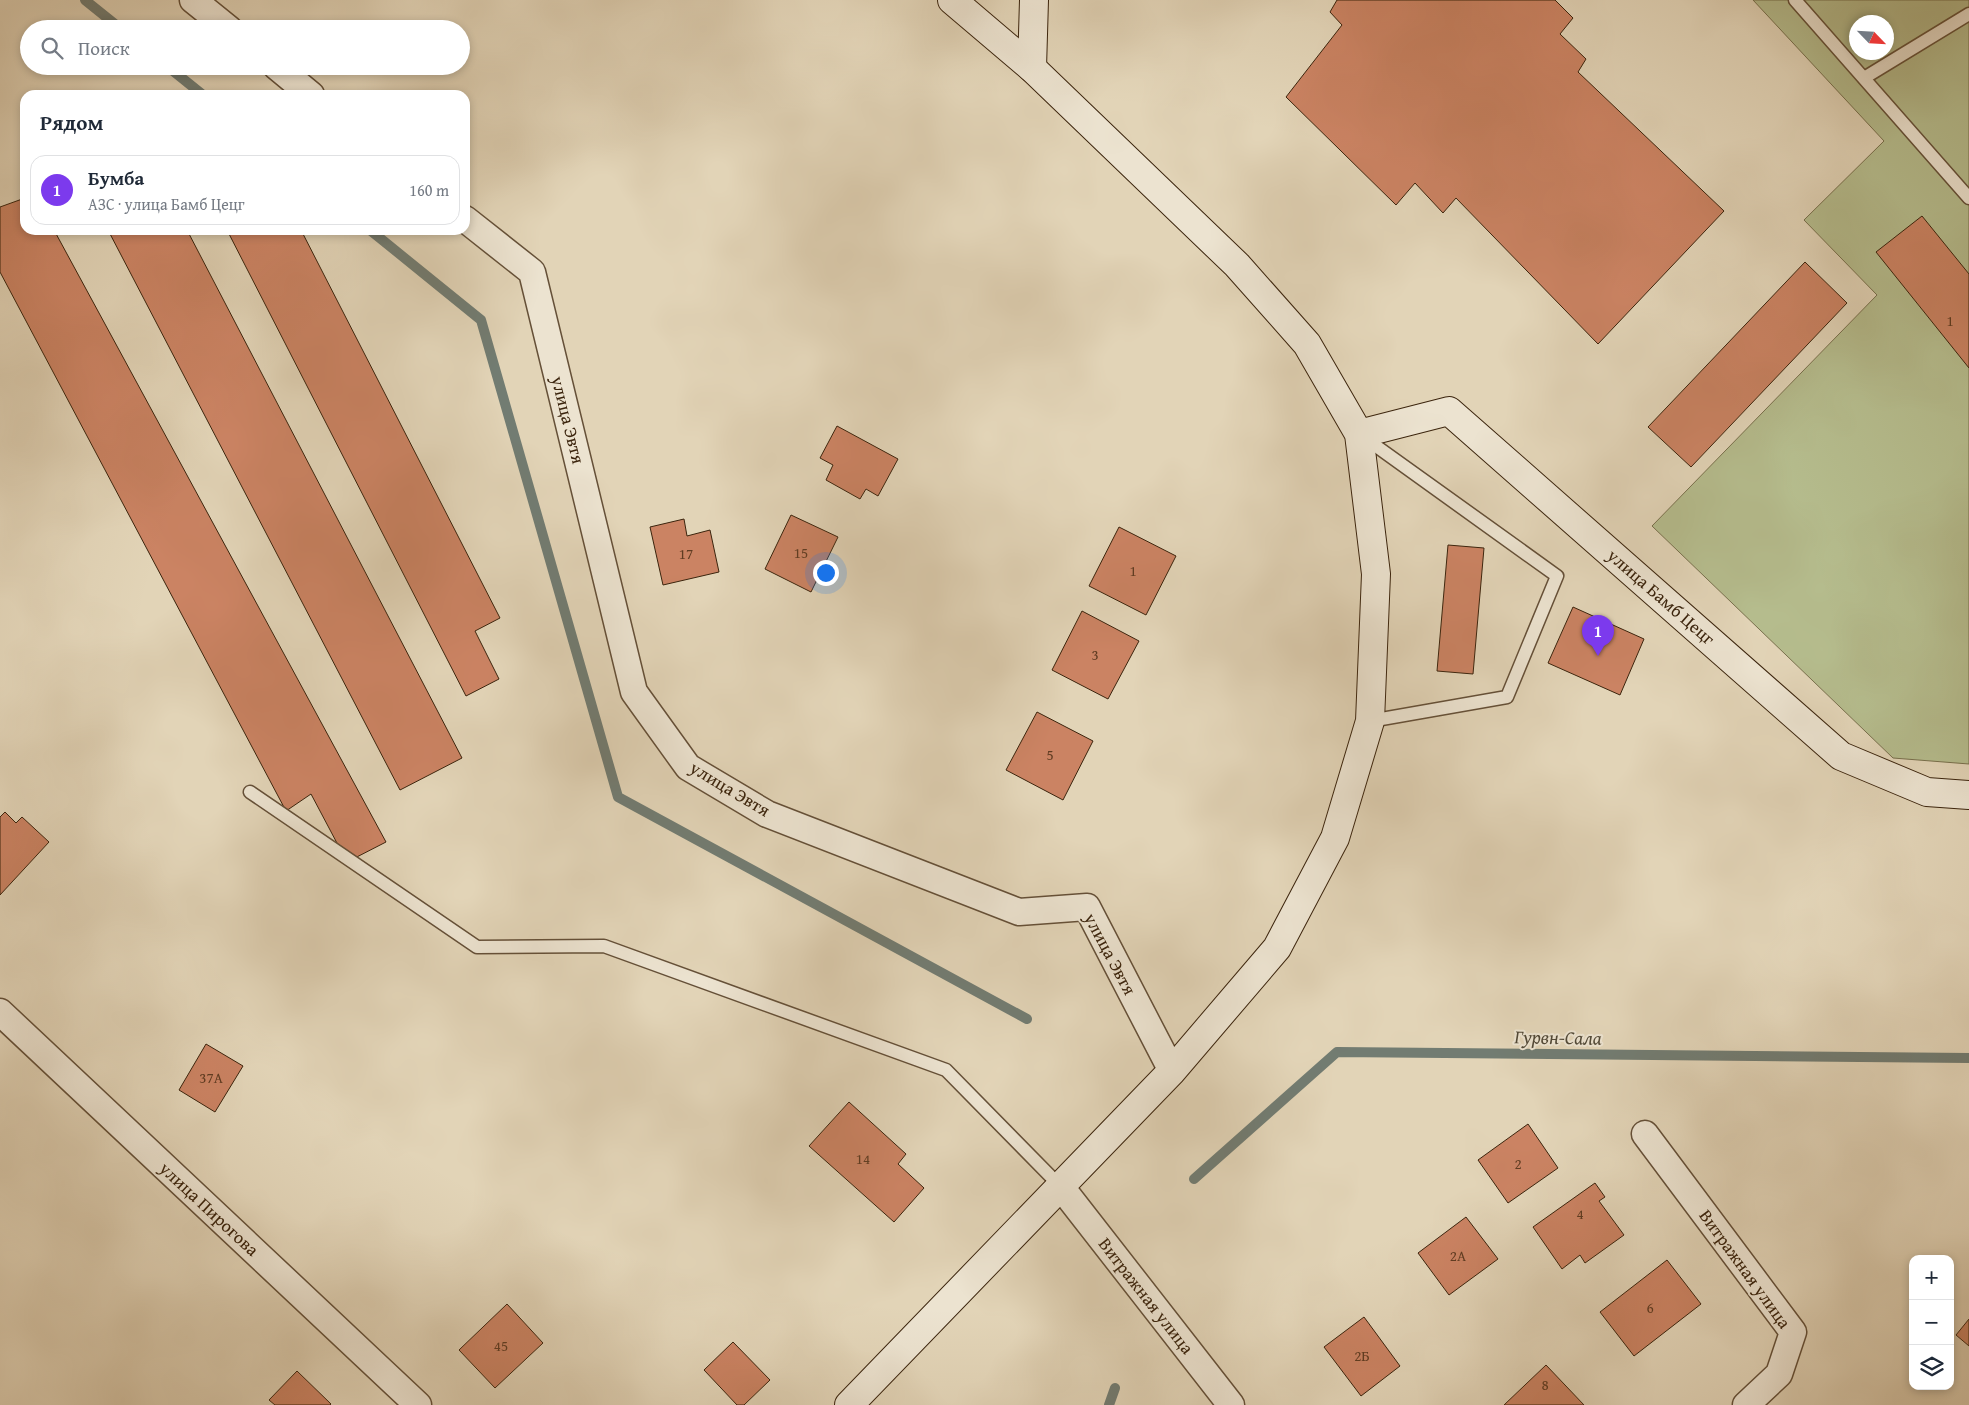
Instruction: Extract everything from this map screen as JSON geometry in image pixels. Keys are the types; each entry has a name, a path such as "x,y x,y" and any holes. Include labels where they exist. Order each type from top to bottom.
{"main road":[{"path":"849,1405 1172,1071 1277,948 1336,838 1370,721 1376,574 1359,434 1307,344 1237,265 1032,68 952,0"},
{"path":"1032,68 1034,0"},
{"name":"улица Бамб Цецг","path":"1359,434 1449,410 1841,756 1927,792 1969,795"}],"street":[{"path":"194,0 218,20"},
{"path":"287,75 306,90"},
{"name":"улица Эвтя","path":"470,223 532,272 634,692 688,767 768,814 1019,912 1087,907 1172,1071"},
{"name":"улица Пирогова","path":"0,1012 418,1405"},
{"name":"Витражная улица","path":"1645,1134 1793,1332 1779,1374 1746,1405"},
{"name":"Витражная улица","path":"1061,1186 1231,1405"}],"lane":[{"path":"1795,0 1969,198"},
{"path":"1864,78 1969,14"},
{"path":"1359,434 1557,576 1507,697 1370,721"},
{"path":"250,792 477,947 604,946 946,1070 1061,1186"}],"green space":[{"path":"1753,0 1969,0 1969,764 1893,758 1652,526 1877,295 1804,220 1884,141"}],"building":[{"path":"1337,0 1555,0 1573,18 1560,34 1586,59 1578,72 1724,211 1598,344 1456,198 1443,213 1415,183 1396,205 1286,97 1342,25 1330,12"},
{"path":"20,200 20,235 57,235 386,842 347,862 311,794 286,811 0,272 0,207"},
{"path":"1922,216 1969,274 1969,368 1876,252"},
{"path":"111,235 190,235 462,758 400,790"},
{"path":"230,235 304,235 500,618 475,631 499,679 466,696"},
{"path":"1805,262 1847,303 1691,467 1648,427"},
{"path":"837,426 898,459 878,496 866,489 860,499 826,480 833,465 820,458"},
{"path":"791,515 838,537 811,592 765,569"},
{"path":"684,519 687,536 710,530 719,572 663,585 650,527"},
{"path":"1119,527 1176,556 1146,615 1089,586"},
{"path":"1448,545 1484,548 1473,674 1437,671"},
{"path":"1573,607 1644,639 1620,695 1548,663"},
{"path":"1082,611 1139,641 1108,699 1052,670"},
{"path":"1037,712 1093,741 1063,800 1006,770"},
{"path":"5,812 16,823 22,817 49,842 0,895 0,817"},
{"path":"206,1044 243,1066 215,1112 179,1090"},
{"path":"849,1102 906,1154 898,1164 924,1188 894,1222 809,1146"},
{"path":"1528,1124 1558,1168 1508,1203 1478,1160"},
{"path":"1595,1183 1605,1197 1599,1201 1624,1235 1585,1263 1580,1255 1562,1269 1533,1227"},
{"path":"1466,1217 1498,1259 1449,1295 1418,1253"},
{"path":"1667,1260 1701,1304 1634,1356 1600,1312"},
{"path":"507,1304 543,1343 495,1388 459,1350"},
{"path":"1364,1317 1400,1366 1361,1396 1324,1347"},
{"path":"1969,1319 1969,1346 1956,1335"},
{"path":"733,1342 770,1380 744,1405 737,1405 704,1370"},
{"path":"1546,1365 1584,1405 1504,1405"},
{"path":"297,1371 330,1405 275,1405 269,1400"}],"waterway":[{"path":"85,0 110,20"},
{"path":"178,75 197,90"},
{"path":"376,235 481,320 618,797 1027,1019"},
{"name":"Гурвн-Сала","path":"1194,1179 1337,1052 1969,1058"},
{"path":"1109,1405 1115,1388"}],"place":[{"name":"Бумба","path":"1598,656"}]}
